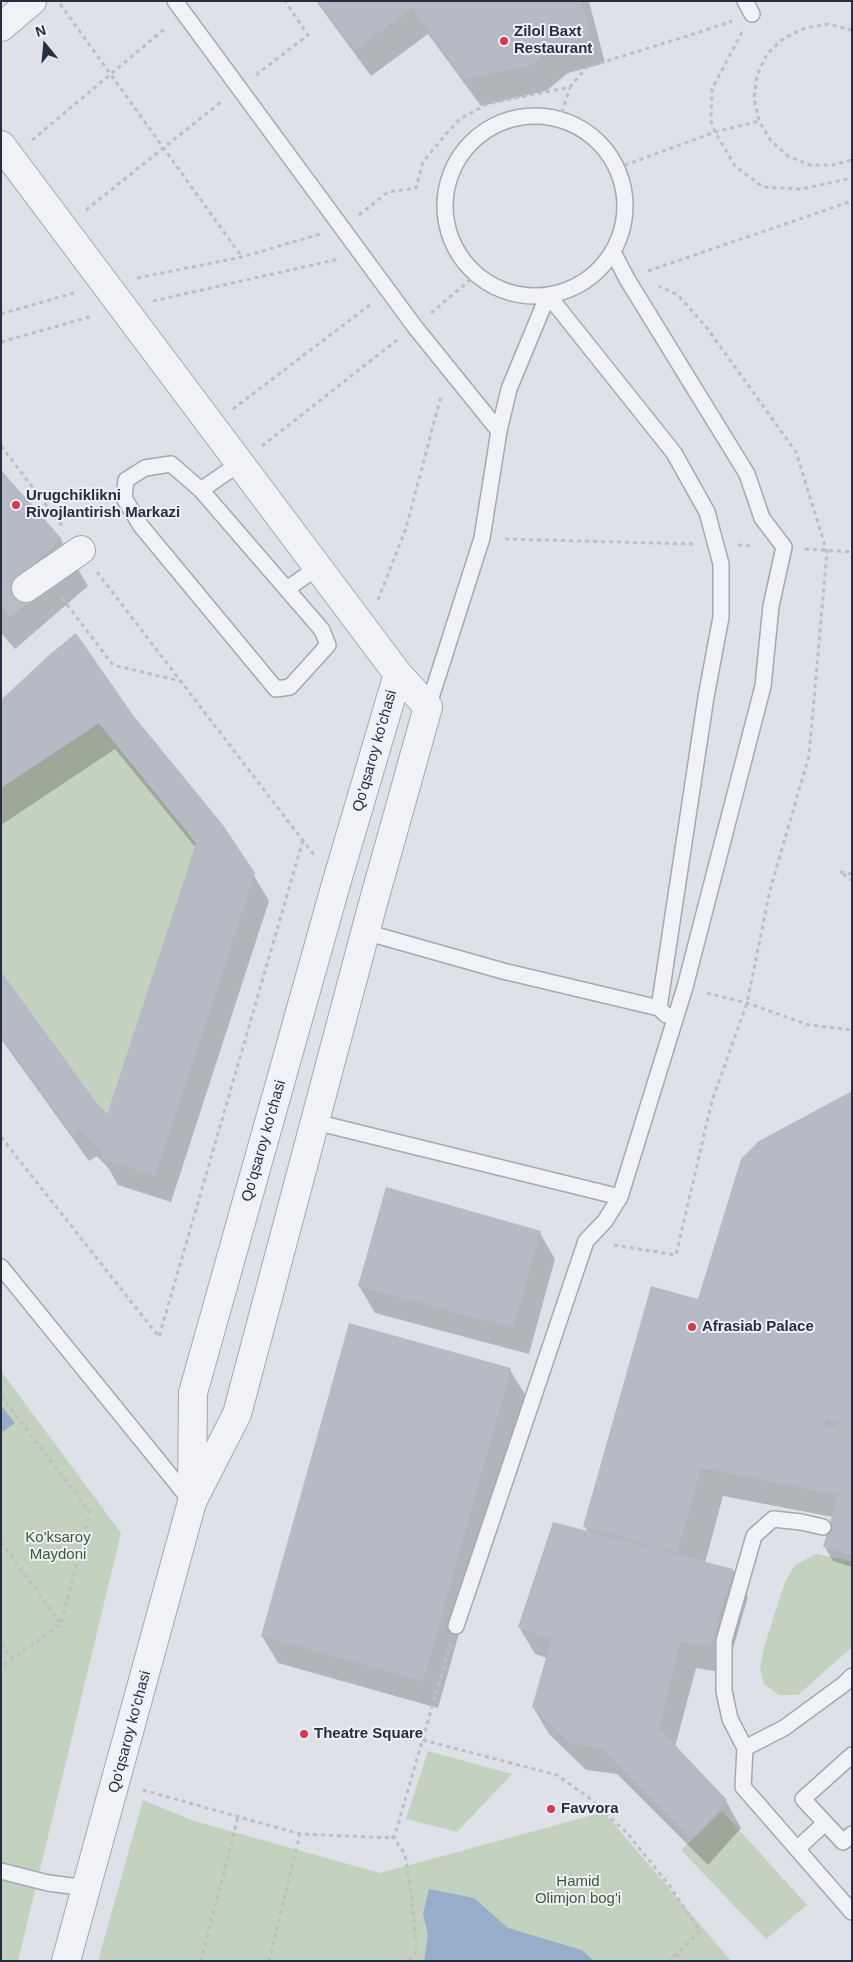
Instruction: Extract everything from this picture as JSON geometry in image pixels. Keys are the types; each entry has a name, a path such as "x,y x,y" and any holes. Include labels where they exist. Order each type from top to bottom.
{"street":[{"path":"1,27 32,1"},
{"path":"6,152 398,674"},
{"path":"35,582 81,550"},
{"name":"Qo'qsaroy ko'chasi","path":"66,1961 192,1502 237,1414 365,932 428,707 398,674"},
{"name":"Qo'qsaroy ko'chasi","path":"192,1502 192,1393 336,884 398,674"}],"lane":[{"path":"179,7 414,327 499,431"},
{"path":"546,116 575,125 600,142 617,168 625,196 623,225 612,252 596,273 574,288 548,295 517,294 488,284 465,264 450,237 444,207 449,176 464,150 486,129 515,118 546,116"},
{"path":"456,1626 586,1241 605,1221 620,1198 685,987 763,686 771,606 784,547 762,518 747,474 632,288 612,252"},
{"path":"428,707 482,538 499,431 509,389 548,295"},
{"path":"548,295 674,453 707,512 721,564 721,617 706,697 659,1008"},
{"path":"200,490 240,463"},
{"path":"171,464 200,490 322,630 328,644 290,687 276,689 140,526 124,498 126,480 145,468 171,464"},
{"path":"287,589 318,567"},
{"path":"365,932 503,971 659,1008 674,1023"},
{"path":"315,1122 620,1198"},
{"path":"1,1267 192,1502"},
{"path":"823,1527 773,1519 754,1536 724,1641 724,1691 730,1720 745,1748 743,1788 852,1912"},
{"path":"745,1748 784,1728 852,1676"},
{"path":"852,1754 803,1799 842,1842 852,1834"},
{"path":"797,1849 825,1823"},
{"path":"1,1871 48,1883 87,1888"}],"path":[{"path":"58,1 242,257"},
{"path":"63,228 239,87 308,35 285,1"},
{"path":"6,152 111,75 179,7"},
{"path":"748,8 712,89 711,120 715,132 735,166 763,186 802,189 852,178"},
{"path":"852,30 828,24 805,28 784,38 767,54 757,75 754,98 759,121 771,141 788,156 810,164 833,166 852,160"},
{"path":"559,120 570,87 587,67 697,34"},
{"path":"1,314 105,284 242,257 342,228 388,192 416,188 423,162 460,119 487,104 570,87"},
{"path":"617,168 715,132 759,121"},
{"path":"1,342 123,308 362,254"},
{"path":"240,463 414,327 477,274"},
{"path":"211,425 388,292"},
{"path":"366,631 406,528 448,370"},
{"path":"1,446 336,884"},
{"path":"482,538 784,547 828,552 852,552"},
{"path":"35,582 113,665 181,681"},
{"path":"1,1137 159,1337 303,840"},
{"path":"852,874 840,872 852,880"},
{"path":"685,987 747,1003 809,1025 852,1030"},
{"path":"1,1396 90,1512 61,1624 1,1667"},
{"path":"1,1542 61,1624"},
{"path":"393,1837 456,1626"},
{"path":"1,1644 13,1659"},
{"path":"423,1740 557,1775 590,1798 627,1833 669,1885 700,1931 669,1961"},
{"path":"116,1782 300,1834 393,1837"},
{"path":"201,1961 238,1816"},
{"path":"269,1961 300,1834"},
{"path":"393,1837 405,1854 411,1894 416,1951 409,1961"},
{"path":"676,1954 683,1961"}],"green space":[{"path":"99,723 196,843 107,1114 96,1102 1,971 1,788"},
{"name":"Ko'ksaroy Maydoni","path":"1,1371 121,1533 18,1961 1,1961"},
{"path":"816,1554 852,1561 852,1647 798,1695 779,1695 764,1684 760,1669 764,1647 785,1582 795,1565"},
{"path":"428,1751 512,1774 457,1832 406,1819"},
{"name":"Hamid Olimjon bog'i","path":"143,1800 194,1821 380,1873 604,1812 731,1961 98,1961"},
{"path":"722,1811 807,1905 766,1939 681,1850"}],"water":[{"path":"1,1405 15,1423 1,1433"},
{"path":"429,1889 474,1898 508,1928 582,1950 594,1961 424,1961 428,1935 423,1914"}],"building":[{"name":"Zilol Baxt Restaurant","path":"319,1 581,1 591,36 553,47 531,65 464,79 412,8 355,50"},
{"name":"Urugchiklikni Rivojlantirish Markazi","path":"1,470 62,539 1,592"},
{"path":"76,633 133,715 223,825 255,873 155,1176 101,1158 103,1153 80,1130 73,1135 1,1036 1,971 96,1102 107,1114 196,843 99,723 1,788 1,700 49,655"},
{"name":"Afrasiab Palace","path":"852,1091 852,1555 823,1547 838,1495 701,1468 677,1553 583,1527 651,1286 698,1299 741,1159 759,1141","holes":["826,1419 838,1423 836,1428 825,1424"]},
{"path":"386,1187 541,1231 513,1328 358,1286"},
{"path":"349,1323 511,1368 423,1681 261,1636"},
{"path":"553,1522 733,1569 710,1647 680,1641 659,1728 727,1800 692,1839 600,1747 570,1744 532,1707 551,1640 518,1627"}],"tunnel":[{"path":"1,605 26,588"}],"place":[{"name":"Zilol Baxt Restaurant","path":"504,41"},
{"name":"Urugchiklikni Rivojlantirish Markazi","path":"16,505"},
{"name":"Afrasiab Palace","path":"692,1327"},
{"name":"Theatre Square","path":"304,1734"},
{"name":"Favvora","path":"551,1809"}]}
